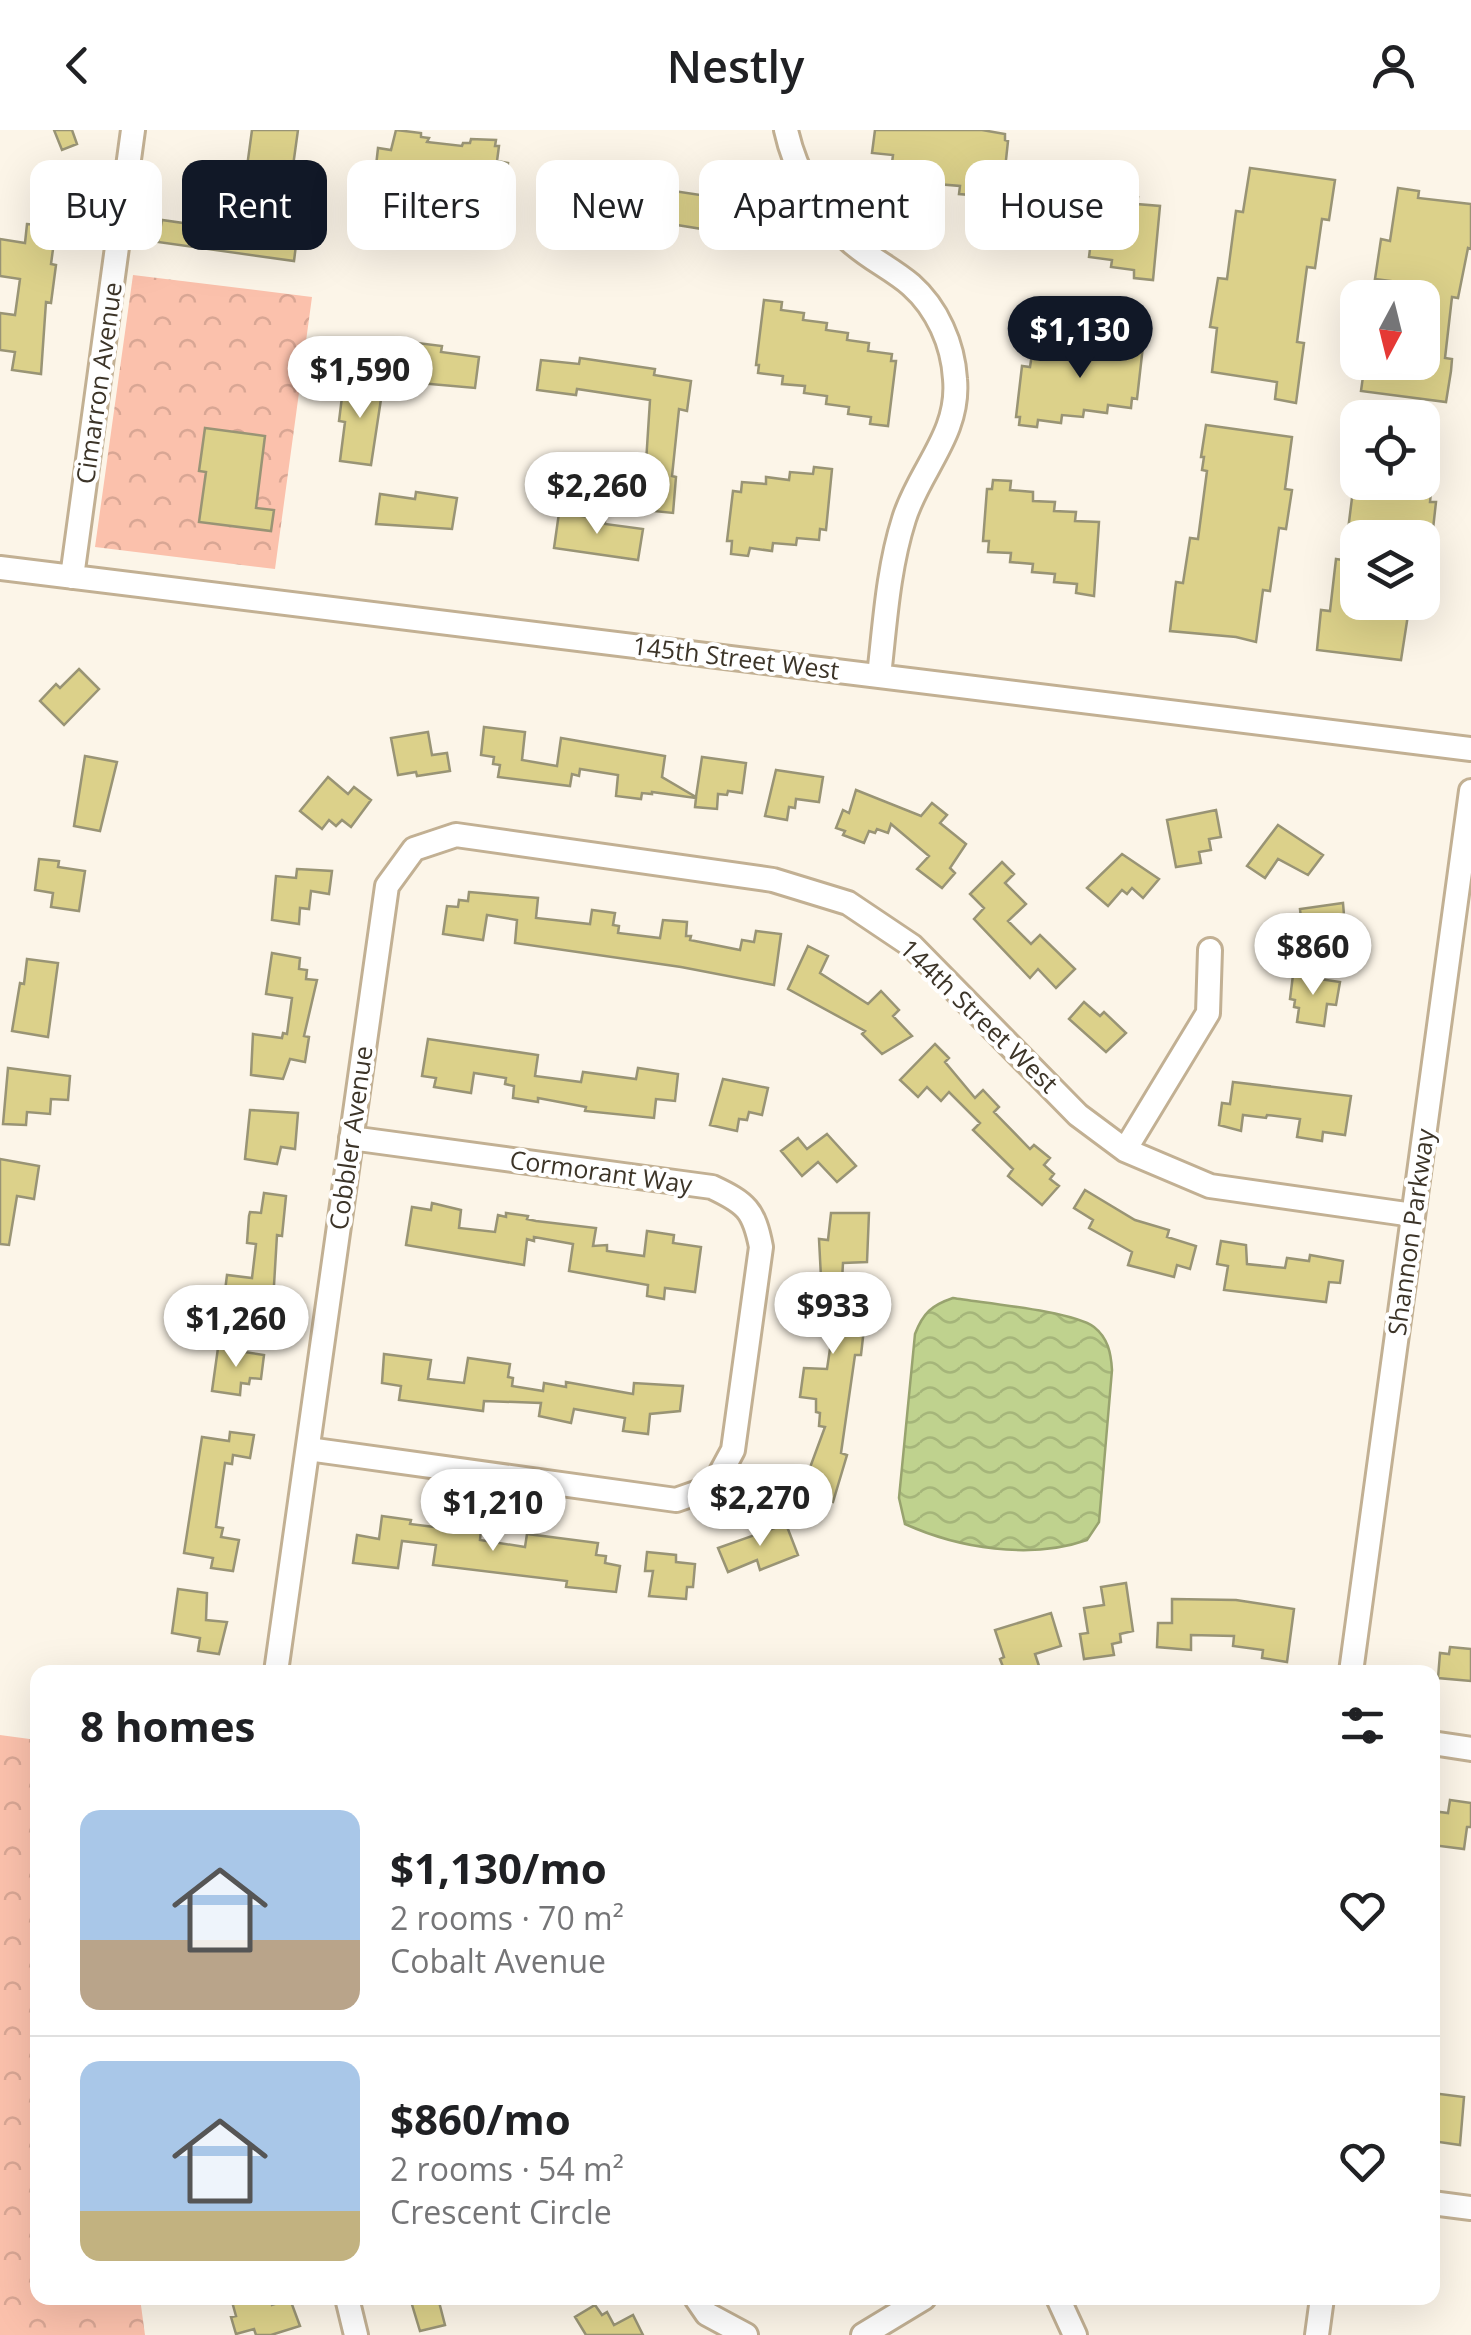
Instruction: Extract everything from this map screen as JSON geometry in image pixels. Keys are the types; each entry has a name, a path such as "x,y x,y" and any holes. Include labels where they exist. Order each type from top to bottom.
{"street":[{"name":"Cimarron Avenue","path":"72,577 134,130"},
{"path":"786,130 798,168 827,216 866,255 912,286 944,331 953,357 954,411 946,437 905,513 897,542 879,676"},
{"name":"145th Street West","path":"0,568 1471,749"},
{"name":"Shannon Parkway","path":"1352,1665 1471,790"},
{"name":"144th Street West","path":"414,849 456,835 773,880 848,903 912,946 1078,1115 1124,1150 1210,1186 1413,1215"},
{"name":"Cobbler Avenue","path":"277,1665 388,886 414,849"},
{"path":"1124,1150 1208,1013 1210,950"},
{"name":"Cormorant Way","path":"308,1449 676,1500 713,1487 733,1450 761,1248 756,1222 740,1200 712,1188 351,1138"},
{"path":"1440,1744 1471,1749"},
{"path":"1440,2204 1471,2208"},
{"path":"349,2305 356,2335"},
{"path":"701,2305 707,2314 746,2335"},
{"path":"863,2335 912,2305"},
{"path":"1061,2305 1076,2335"},
{"path":"1317,2335 1321,2305"}],"green space":[{"path":"133,275 312,297 275,569 95,547"},
{"path":"0,1735 30,1739 30,2305 141,2305 145,2335 0,2335"}],"water":[{"path":"953,1298 1067,1316 1094,1327 1106,1341 1112,1370 1099,1522 1087,1540 1042,1549 994,1549 905,1524 899,1498 915,1334 929,1311"}],"building":[{"path":"54,130 72,130 77,144 62,150"},
{"path":"252,130 298,130 294,160 248,160"},
{"path":"396,130 421,133 421,137 429,138 427,142 462,146 471,139 496,140 495,146 499,146 497,160 377,160 378,148 391,150"},
{"path":"875,130 982,130 1005,134 1008,141 1006,160 965,160 965,195 959,194 960,186 945,185 945,160 892,160 893,155 872,153"},
{"path":"1250,168 1335,180 1329,220 1322,219 1315,268 1307,267 1297,342 1304,343 1296,403 1275,399 1277,382 1212,372 1217,328 1210,327 1218,278 1227,279 1236,211 1243,212"},
{"path":"1398,188 1419,191 1418,198 1471,204 1471,249 1468,248 1458,298 1452,297 1445,358 1452,359 1446,402 1361,391 1363,380 1440,380 1440,280 1375,279 1381,239 1390,241"},
{"path":"679,192 699,195 699,229 679,225"},
{"path":"1139,204 1160,206 1153,280 1134,278 1134,270 1111,267 1112,260 1089,257 1090,250 1139,250"},
{"path":"162,220 182,223 182,245 162,243"},
{"path":"30,224 30,250 53,250 51,264 56,265 51,303 46,302 41,374 12,370 15,352 0,350 0,313 15,315 20,279 0,276 0,239 25,243"},
{"path":"215,250 295,250 294,261"},
{"path":"764,300 782,302 781,310 804,313 803,320 827,323 826,330 848,333 847,340 869,343 868,351 892,354 891,361 896,361 888,426 870,424 871,417 848,414 849,407 826,404 827,396 804,393 805,386 782,384 783,376 758,373"},
{"path":"1127,335 1144,337 1137,399 1132,398 1131,408 1108,405 1107,413 1084,410 1083,417 1062,415 1061,423 1038,420 1037,427 1019,425 1020,417 1016,417 1022,366 1030,367 1032,354 1055,357 1056,350 1078,352 1079,344 1102,347 1103,339 1126,342"},
{"path":"401,341 442,346 441,352 479,357 475,388 397,381"},
{"path":"580,358 655,369 654,375 691,381 687,411 679,409 672,476 676,477 673,513 643,510 650,400 577,389 576,395 537,390 541,360 579,364"},
{"path":"344,381 383,386 371,465 340,461 345,422 339,421"},
{"path":"1206,425 1292,437 1285,489 1292,490 1286,529 1279,528 1270,591 1263,590 1256,642 1170,631 1176,582 1183,583 1190,538 1198,539 1207,471 1202,470 1201,457"},
{"path":"205,428 265,436 256,508 274,510 271,531 199,522 206,472 199,471"},
{"path":"814,467 832,469 826,530 820,529 819,540 797,538 796,545 773,543 772,551 750,548 748,556 731,554 732,541 727,541 733,491 741,492 742,482 766,484 766,477 789,480 790,472 813,474"},
{"path":"546,471 566,474 564,498 539,495"},
{"path":"993,480 1011,481 1010,490 1033,492 1033,501 1055,502 1054,511 1076,512 1075,521 1099,522 1094,596 1076,593 1077,584 1054,582 1055,574 1032,572 1033,564 1010,562 1011,553 988,552 989,541 983,541 987,489 992,489"},
{"path":"416,492 457,498 452,529 376,524 380,494 415,499"},
{"path":"1352,500 1436,502 1434,520 1349,520"},
{"path":"559,513 643,529 638,560 554,548"},
{"path":"1336,559 1340,560 1340,620 1407,620 1401,660 1317,650 1321,610 1330,611"},
{"path":"79,669 99,689 64,725 40,701"},
{"path":"484,727 525,732 522,760 557,766 561,738 665,756 662,777 696,797 702,757 746,763 742,793 718,794 717,809 695,807 696,798 652,792 642,793 641,799 616,796 618,775 580,769 579,776 572,774 570,786 498,777 500,765 493,764 494,757 481,755"},
{"path":"428,732 432,755 447,753 450,771 398,775 391,738"},
{"path":"85,756 117,762 100,831 74,826"},
{"path":"776,770 823,777 819,802 796,799 795,808 789,807 787,820 765,816"},
{"path":"328,777 348,794 354,787 371,800 351,827 342,820 336,826 329,820 322,829 300,811"},
{"path":"856,790 921,816 932,803 947,815 940,823 966,844 950,868 955,873 942,888 917,869 929,856 891,824 888,833 869,831 864,843 836,828 843,810 849,813"},
{"path":"1216,810 1221,837 1209,839 1211,850 1199,852 1201,863 1176,867 1167,820"},
{"path":"1278,825 1323,855 1308,875 1278,859 1265,878 1247,866"},
{"path":"1122,854 1159,879 1143,898 1132,888 1127,894 1122,890 1108,906 1087,888"},
{"path":"39,859 59,861 58,867 85,871 79,911 51,907 53,893 35,890"},
{"path":"1002,862 1014,874 1005,883 1026,904 1008,921 1031,944 1040,935 1075,969 1056,988 1038,969 1030,978 974,919 984,908 970,894"},
{"path":"297,869 332,871 329,894 311,891 309,909 300,908 299,924 272,920 276,876 296,878"},
{"path":"469,892 538,898 536,918 590,924 592,910 615,913 613,925 619,926 618,933 660,938 663,920 687,922 686,936 691,936 690,940 740,950 742,940 754,942 756,931 781,934 774,985 515,943 517,920 487,915 483,940 443,934 447,906 458,907 459,900 468,901"},
{"path":"1343,903 1346,939 1323,946 1323,952 1298,955 1296,930 1302,929 1300,909"},
{"path":"808,946 828,956 820,973 868,1004 881,991 899,1010 893,1016 912,1036 882,1054 862,1034 865,1031 788,989"},
{"path":"272,953 300,958 299,969 307,970 306,979 317,980 304,1036 309,1037 305,1062 290,1059 283,1079 251,1075 253,1034 282,1038 283,1033 287,1034 292,998 266,994"},
{"path":"27,959 58,963 48,1037 12,1031"},
{"path":"1293,975 1340,982 1336,1005 1327,1004 1324,1026 1297,1022 1299,1008 1290,999"},
{"path":"1084,1002 1100,1016 1104,1012 1126,1033 1106,1052 1069,1019"},
{"path":"428,1039 538,1055 535,1076 581,1082 583,1072 636,1079 638,1068 678,1074 675,1101 656,1099 654,1118 585,1111 586,1107 538,1098 538,1102 513,1098 514,1086 505,1084 506,1078 474,1073 471,1093 434,1087 436,1078 422,1076"},
{"path":"935,1044 975,1098 983,1090 999,1107 994,1112 1030,1149 1034,1145 1050,1158 1044,1165 1054,1174 1050,1179 1059,1186 1042,1205 1008,1176 1013,1169 973,1130 980,1123 949,1092 941,1101 927,1087 918,1097 900,1080"},
{"path":"8,1068 70,1076 68,1100 51,1099 50,1114 27,1112 26,1125 3,1124"},
{"path":"723,1079 768,1088 762,1115 749,1112 747,1120 739,1119 737,1131 710,1125"},
{"path":"1233,1082 1351,1096 1345,1135 1323,1132 1322,1141 1297,1137 1300,1119 1267,1115 1243,1115 1241,1131 1219,1125 1222,1103 1230,1104"},
{"path":"250,1110 298,1113 295,1149 281,1147 277,1164 245,1159"},
{"path":"827,1134 856,1166 837,1182 818,1162 802,1176 781,1151 798,1138 807,1149"},
{"path":"0,1159 39,1166 34,1199 17,1196 9,1245 0,1244"},
{"path":"1085,1190 1135,1220 1169,1230 1167,1237 1196,1246 1190,1269 1177,1265 1174,1277 1128,1265 1132,1252 1089,1228 1093,1220 1074,1208"},
{"path":"264,1193 286,1196 282,1236 277,1235 273,1302 260,1300 259,1308 252,1307 250,1320 222,1315 227,1275 252,1278 256,1244 247,1243 249,1216 250,1212 261,1213"},
{"path":"432,1203 461,1210 459,1228 495,1232 498,1215 528,1216 527,1219 536,1221 596,1228 593,1246 607,1245 607,1251 644,1256 647,1231 674,1235 673,1243 701,1247 695,1292 665,1288 664,1299 647,1296 648,1285 569,1271 573,1244 534,1237 534,1241 527,1239 524,1265 406,1245 412,1207 431,1210"},
{"path":"831,1213 869,1213 867,1262 843,1263 841,1299 867,1302 861,1355 855,1355 841,1453 847,1455 833,1502 805,1493 802,1505 782,1499 791,1468 808,1473 825,1427 819,1426 816,1399 800,1397 804,1368 827,1369 833,1329 824,1328 824,1322 810,1320 812,1296 822,1297 819,1239 828,1240"},
{"path":"1221,1241 1246,1245 1247,1264 1285,1268 1287,1258 1309,1261 1310,1255 1343,1261 1340,1283 1329,1282 1326,1302 1224,1290 1228,1266 1217,1264"},
{"path":"218,1348 264,1355 261,1379 250,1378 249,1384 241,1383 240,1395 212,1391"},
{"path":"384,1354 431,1360 428,1379 464,1383 468,1358 510,1364 508,1377 513,1378 512,1386 543,1391 544,1383 566,1387 566,1382 633,1394 634,1383 683,1386 680,1411 650,1414 648,1434 623,1431 625,1418 574,1409 571,1423 539,1416 541,1403 484,1401 483,1411 399,1400 401,1386 382,1383"},
{"path":"230,1432 254,1435 250,1458 233,1455 232,1464 225,1463 216,1527 223,1528 221,1537 239,1540 233,1571 211,1568 213,1558 184,1553 202,1437 229,1441"},
{"path":"382,1516 411,1520 410,1524 481,1529 480,1540 525,1547 527,1534 598,1543 596,1555 606,1556 605,1563 620,1566 616,1592 566,1587 567,1581 433,1565 436,1545 402,1541 398,1568 353,1563 357,1535 379,1539"},
{"path":"786,1524 798,1555 760,1570 757,1560 728,1572 718,1548"},
{"path":"647,1552 676,1555 676,1562 695,1564 693,1587 687,1587 686,1599 649,1596 653,1571 645,1571"},
{"path":"1126,1583 1133,1631 1120,1634 1121,1642 1112,1644 1114,1655 1084,1659 1080,1634 1088,1633 1084,1608 1104,1605 1101,1587"},
{"path":"178,1589 207,1593 206,1620 227,1622 219,1654 198,1651 200,1638 172,1633"},
{"path":"1172,1599 1236,1600 1294,1609 1287,1662 1262,1658 1263,1650 1233,1646 1234,1636 1191,1635 1191,1650 1157,1647 1158,1623 1172,1623"},
{"path":"1051,1613 1061,1646 1035,1654 1039,1665 1002,1665 1000,1659 1004,1657 995,1630"},
{"path":"1450,1647 1471,1649 1471,1681 1440,1678 1440,1653 1449,1654"},
{"path":"1450,1800 1471,1803 1471,1827 1467,1827 1464,1849 1440,1846 1440,1812 1448,1813"},
{"path":"1440,2094 1464,2097 1460,2145 1440,2142"},
{"path":"233,2305 292,2305 300,2326 271,2335 256,2335 254,2329 236,2334 231,2317 236,2316"},
{"path":"412,2305 440,2305 445,2325 420,2331"},
{"path":"595,2305 602,2315 607,2312 614,2325 633,2315 643,2335 586,2335 575,2317"}]}
